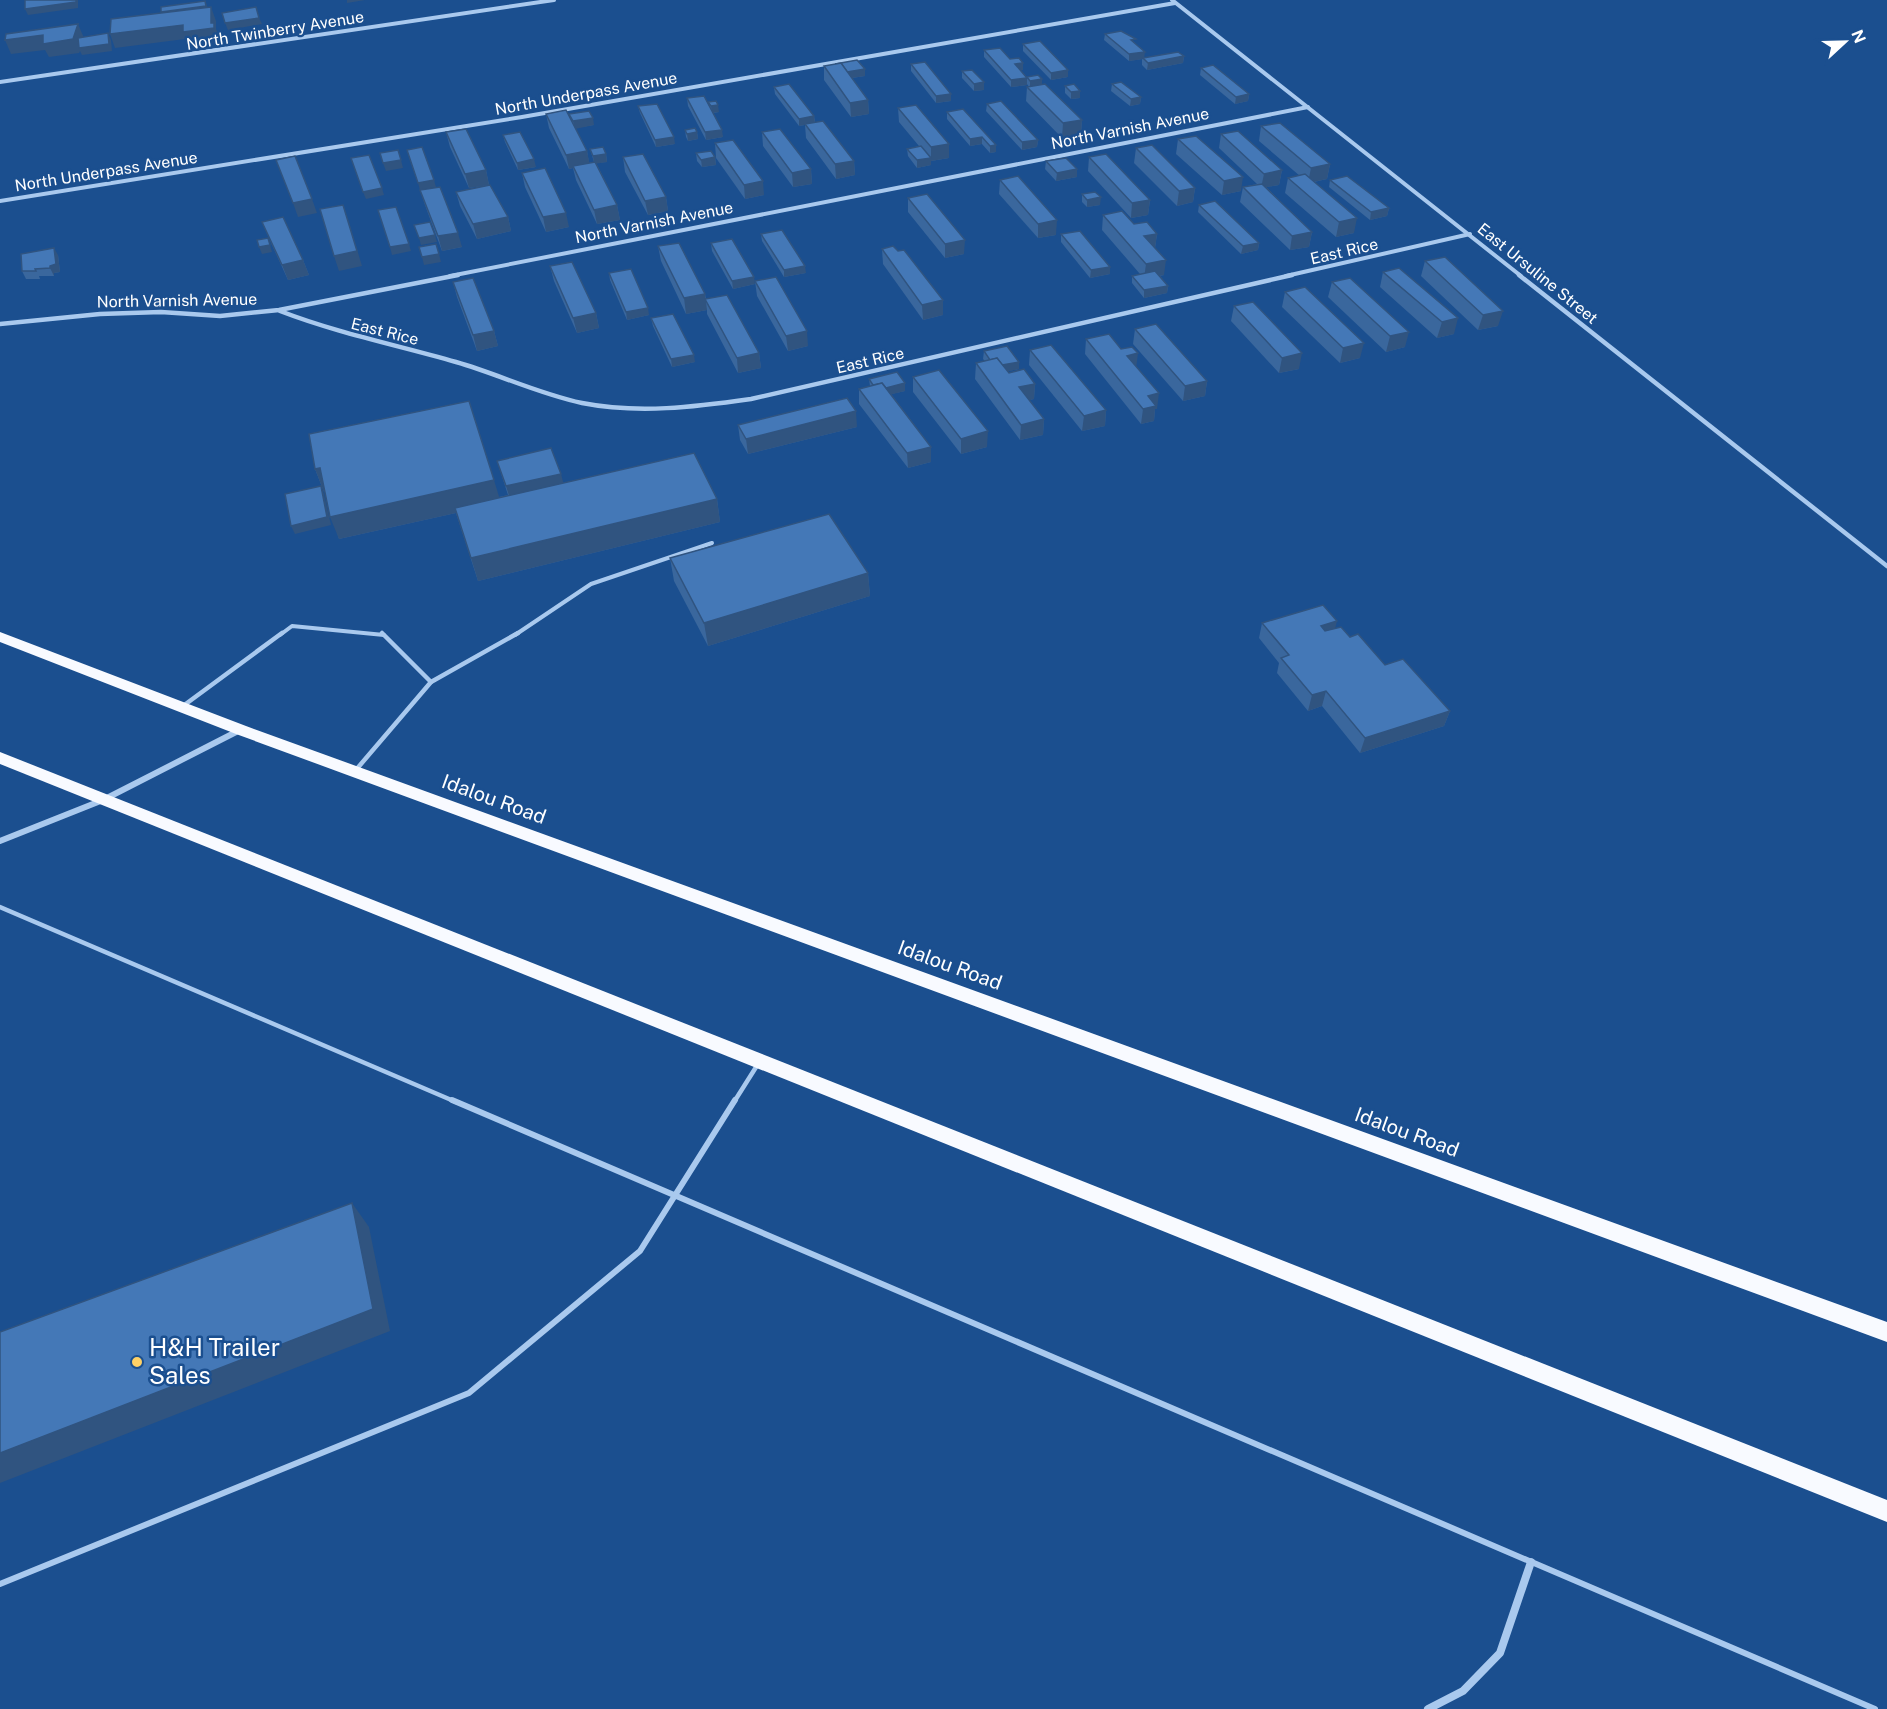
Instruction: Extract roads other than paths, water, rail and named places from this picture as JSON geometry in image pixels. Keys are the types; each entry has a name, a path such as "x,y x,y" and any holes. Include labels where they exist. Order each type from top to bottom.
{"highway":[{"name":"Idalou Road","path":"0,637 355,772 1887,1332"},
{"path":"0,758 1887,1511"}],"street":[{"name":"North Twinberry Avenue","path":"0,82 554,0"},
{"name":"East Ursuline Street","path":"1173,1 1887,566"},
{"name":"North Underpass Avenue","path":"0,201 522,117 1173,1"},
{"name":"North Varnish Avenue","path":"0,324 99,314 161,312 220,316 279,310 1308,107"},
{"name":"East Rice","path":"279,310 317,327 457,362 581,403 629,410 690,407 751,399 1470,234"},
{"path":"0,841 103,800 241,730"},
{"path":"1428,1709 1463,1691 1500,1653 1531,1562"}],"lane":[{"path":"355,772 431,682 535,624 591,584 712,543"},
{"path":"181,707 292,626 382,633 431,682"},
{"path":"0,907 1875,1709"},
{"path":"0,1584 469,1393 640,1251 760,1062"}],"place":[{"name":"H&H Trailer Sales","path":"137,1362"}]}
